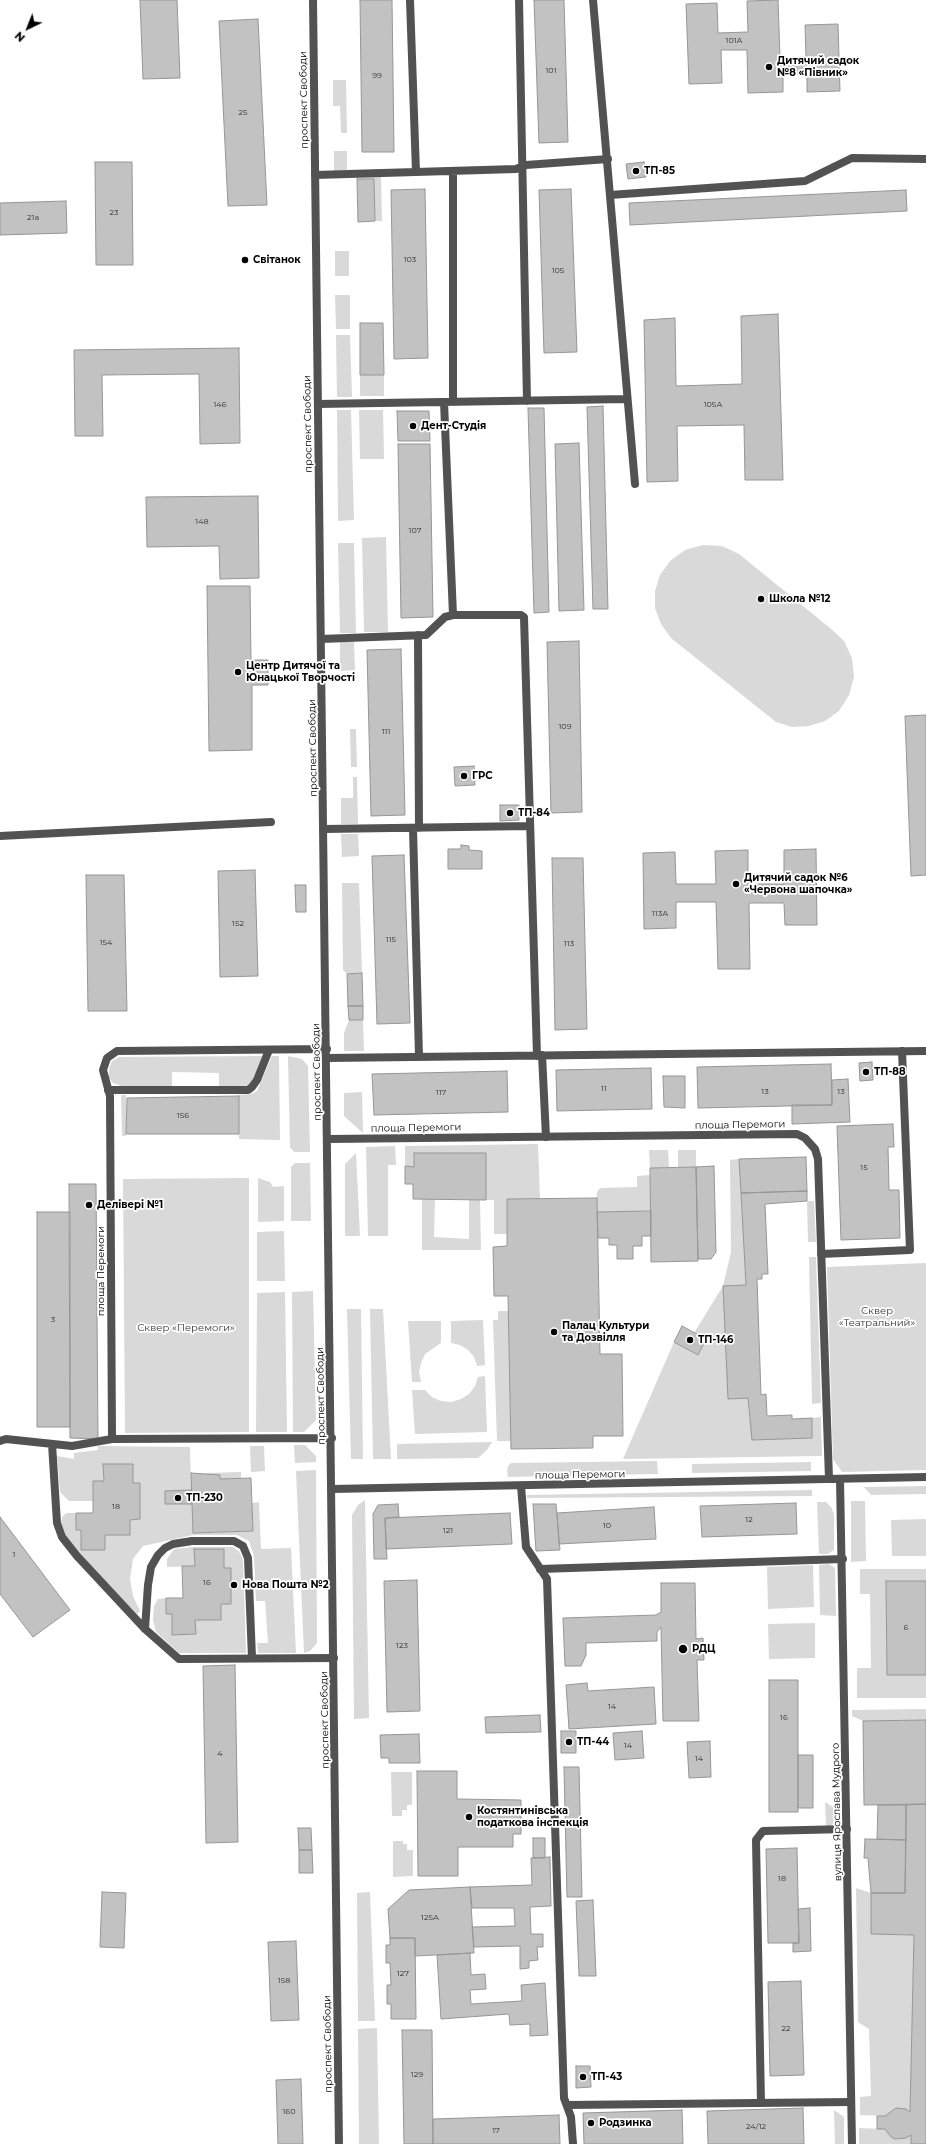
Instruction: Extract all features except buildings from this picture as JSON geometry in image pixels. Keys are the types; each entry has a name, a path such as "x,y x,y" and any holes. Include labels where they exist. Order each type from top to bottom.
{"street":[{"name":"проспект Свободи","path":"313,0 332,1438 339,2144"},
{"path":"410,0 416,172"},
{"path":"518,0 527,401"},
{"path":"593,0 635,484"},
{"path":"610,195 805,181 852,158 926,158"},
{"path":"315,175 453,171 522,167 526,165 608,159"},
{"path":"453,171 453,402"},
{"path":"318,404 628,399"},
{"path":"444,402 453,615"},
{"path":"321,639 426,635 445,617 453,615 521,615 524,617 530,826 540,1056 546,1137"},
{"path":"418,635 416,828 419,1057"},
{"path":"0,836 271,822"},
{"path":"324,829 530,826"},
{"name":"площа Перемоги","path":"112,1439 110,1096 103,1070 104,1064 111,1054 117,1051 327,1049"},
{"path":"108,1090 248,1090 257,1080 269,1050"},
{"path":"821,1254 910,1250 902,1051"},
{"path":"327,1058 926,1051"},
{"name":"площа Перемоги","path":"328,1139 797,1134 805,1138 815,1148 818,1160 829,1479"},
{"path":"0,1440 6,1439 72,1446 112,1439 332,1438"},
{"path":"52,1444 56,1523 62,1537 77,1556 145,1629 179,1659 334,1658"},
{"name":"площа Перемоги","path":"332,1489 926,1477"},
{"name":"вулиця Ярослава Мудрого","path":"840,1479 843,1559 852,2144"},
{"path":"521,1486 526,1547 547,1579 564,2098 571,2117 573,2144"},
{"path":"145,1629 148,1585 151,1567 158,1555 165,1548 173,1544 192,1541 234,1541 243,1546 248,1558 252,1658"},
{"path":"540,1569 843,1559"},
{"path":"761,2103 756,1840 763,1831 847,1829"},
{"path":"567,2106 852,2102"}],"green space":[{"path":"333,80 346,80 347,133 341,133 340,106 333,106"},
{"path":"334,151 347,151 347,170 334,171"},
{"path":"381,176 382,221 375,221 374,179 357,179 357,177"},
{"path":"335,251 349,251 349,276 335,276"},
{"path":"335,295 350,295 350,329 336,329"},
{"path":"336,335 350,335 352,397 337,397"},
{"path":"360,375 384,375 384,396 360,396"},
{"path":"337,410 351,410 354,520 338,521"},
{"path":"359,410 383,410 384,459 360,459"},
{"path":"386,537 388,632 364,632 362,538"},
{"path":"338,543 354,543 356,633 340,633"},
{"path":"703,545 722,546 739,554 844,641 852,658 854,677 849,695 839,711 825,721 809,726 792,727 776,722 671,638 661,624 655,608 655,591 660,575 670,561 685,550"},
{"path":"340,642 354,642 355,670 340,671"},
{"path":"350,729 356,729 357,767 351,767"},
{"path":"353,777 357,777 358,824 341,824 341,798 353,798"},
{"path":"341,834 358,834 359,856 342,857"},
{"path":"342,883 359,883 362,973 347,974 343,970"},
{"path":"349,1020 363,1020 364,1051 344,1051 344,1033"},
{"path":"262,1056 250,1084 244,1086 219,1086 219,1073 172,1072 172,1086 121,1086 113,1083 109,1078 109,1069 112,1061 119,1057"},
{"path":"272,1056 279,1056 280,1140 239,1139 238,1095 251,1094 257,1091"},
{"path":"288,1056 302,1059 308,1066 310,1152 294,1152 290,1147"},
{"path":"362,1092 363,1133 344,1116 344,1093"},
{"path":"121,1095 126,1095 126,1136 122,1136"},
{"path":"538,1144 540,1199 507,1200 507,1234 494,1234 494,1200 486,1200 486,1153 414,1153 414,1167 405,1166 405,1146"},
{"path":"395,1146 396,1165 388,1165 388,1236 368,1236 366,1147"},
{"path":"649,1150 668,1150 669,1167 650,1168"},
{"path":"678,1150 696,1150 696,1167 678,1167"},
{"path":"356,1153 360,1236 345,1236 345,1164"},
{"path":"739,1159 746,1285 749,1419 752,1420 752,1440 812,1438 812,1418 821,1417 822,1456 623,1459 674,1342 698,1355 706,1339 694,1333 723,1286 731,1252 730,1160"},
{"path":"295,1163 310,1163 311,1221 291,1221 291,1167"},
{"path":"650,1175 651,1211 597,1212 597,1192 600,1188 637,1187 637,1176"},
{"name":"Сквер «Перемоги»","path":"249,1178 249,1432 125,1433 123,1179"},
{"path":"258,1178 270,1182 273,1187 284,1186 284,1221 258,1222"},
{"path":"422,1199 435,1199 434,1237 469,1239 469,1200 480,1200 481,1250 422,1250"},
{"path":"807,1201 814,1201 816,1242 808,1242"},
{"path":"284,1231 285,1281 257,1281 257,1232"},
{"path":"809,1257 816,1257 821,1403 812,1404"},
{"name":"Сквер «Театральний»","path":"926,1263 926,1470 842,1472 833,1459 827,1267"},
{"path":"313,1291 316,1420 304,1432 293,1432 292,1292"},
{"path":"285,1292 287,1432 256,1432 257,1293"},
{"path":"347,1309 361,1309 363,1459 351,1459"},
{"path":"370,1309 383,1309 391,1459 373,1459"},
{"path":"498,1311 509,1311 511,1441 497,1441 493,1320 498,1320"},
{"path":"483,1320 485,1365 477,1366 474,1357 468,1350 460,1345 451,1343 451,1321"},
{"path":"408,1321 441,1321 441,1343 425,1354 419,1372 421,1382 412,1382"},
{"path":"485,1376 487,1432 415,1434 412,1390 425,1390 432,1397 441,1401 451,1402 461,1399 469,1394 475,1386 478,1377"},
{"path":"492,1442 487,1450 478,1458 397,1459 397,1444"},
{"path":"294,1445 305,1445 316,1456 316,1462 295,1463"},
{"path":"98,1446 190,1447 191,1490 165,1491 165,1504 192,1504 193,1533 253,1531 252,1503 259,1502 261,1549 291,1548 296,1653 258,1653 257,1643 268,1643 265,1601 256,1601 254,1556 249,1541 237,1535 193,1535 143,1546 133,1559 130,1579 133,1596 140,1611 137,1614 79,1555 65,1535 61,1522 63,1516 67,1513 76,1513 76,1529 81,1530 81,1550 105,1550 105,1535 130,1535 130,1520 140,1519 140,1483 133,1483 133,1465 103,1464 104,1481 93,1481 93,1501 69,1501 60,1492 57,1456 74,1459 74,1453 98,1450"},
{"path":"250,1446 264,1446 265,1471 251,1472"},
{"path":"657,1461 658,1474 508,1477 507,1471 508,1466 511,1463"},
{"path":"811,1462 811,1471 692,1473 692,1464"},
{"path":"316,1470 317,1643 310,1651 304,1653 296,1471"},
{"path":"241,1472 241,1478 220,1479 206,1475 206,1473"},
{"path":"926,1486 926,1494 871,1495 864,1487"},
{"path":"812,1490 812,1496 527,1498 527,1495"},
{"path":"365,1500 369,1718 354,1719 352,1515 358,1505"},
{"path":"851,1501 865,1501 866,1561 851,1562"},
{"path":"817,1502 826,1502 831,1507 834,1514 834,1550 828,1554 819,1554"},
{"path":"926,1519 926,1556 892,1556 891,1520"},
{"path":"194,1547 233,1547 239,1551 243,1560 246,1653 179,1653 156,1632 153,1620 154,1606 158,1599 166,1598 166,1614 172,1614 172,1635 195,1634 195,1620 221,1620 221,1604 231,1604 231,1568 224,1568 223,1549 194,1549 195,1566 167,1567 167,1559 174,1549"},
{"path":"829,1564 835,1568 836,1616 820,1615 819,1565"},
{"path":"813,1565 814,1607 768,1609 767,1567"},
{"path":"860,1569 926,1569 926,1581 886,1582 887,1675 926,1675 926,1698 857,1698 857,1668 871,1668 870,1594 860,1594"},
{"path":"815,1623 815,1658 769,1659 768,1624"},
{"path":"926,1709 926,1720 863,1721 852,1716 852,1710"},
{"path":"391,1772 412,1772 412,1805 407,1805 407,1810 402,1810 402,1816 392,1816"},
{"path":"825,1802 839,1811 839,1820 830,1826 826,1826"},
{"path":"393,1841 403,1841 403,1844 407,1844 407,1850 413,1850 413,1876 393,1877"},
{"path":"856,1888 871,1893 871,1934 914,1935 910,2112 906,2109 896,2108 885,2116 860,2115 860,2097 871,2096 869,2029 858,2022"},
{"path":"370,1892 375,2021 358,2021 357,1893"},
{"path":"377,2028 379,2144 359,2144 358,2029"},
{"path":"834,2110 844,2117 844,2144 835,2144"},
{"path":"859,2128 885,2129 891,2137 896,2139 906,2138 911,2135 911,2144 859,2144"}],"place":[{"name":"Дитячий садок №8 «Півник»","path":"769,67"},
{"name":"ТП-85","path":"636,171"},
{"name":"Свiтанок","path":"245,260"},
{"name":"Дент-Студія","path":"413,426"},
{"name":"Школа №12","path":"761,599"},
{"name":"Центр Дитячої та Юнацької Творчості","path":"238,672"},
{"name":"ГРС","path":"464,776"},
{"name":"ТП-84","path":"510,813"},
{"name":"Дитячий садок №6 «Червона шапочка»","path":"736,884"},
{"name":"ТП-88","path":"866,1072"},
{"name":"Делівері №1","path":"89,1205"},
{"name":"Палац Культури та Дозвілля","path":"554,1332"},
{"name":"ТП-146","path":"690,1340"},
{"name":"ТП-230","path":"178,1498"},
{"name":"Нова Пошта №2","path":"234,1585"},
{"name":"РДЦ","path":"683,1649"},
{"name":"ТП-44","path":"569,1742"},
{"name":"Костянтинівська податкова інспекція","path":"469,1817"},
{"name":"ТП-43","path":"583,2077"},
{"name":"Родзинка","path":"591,2123"}]}
